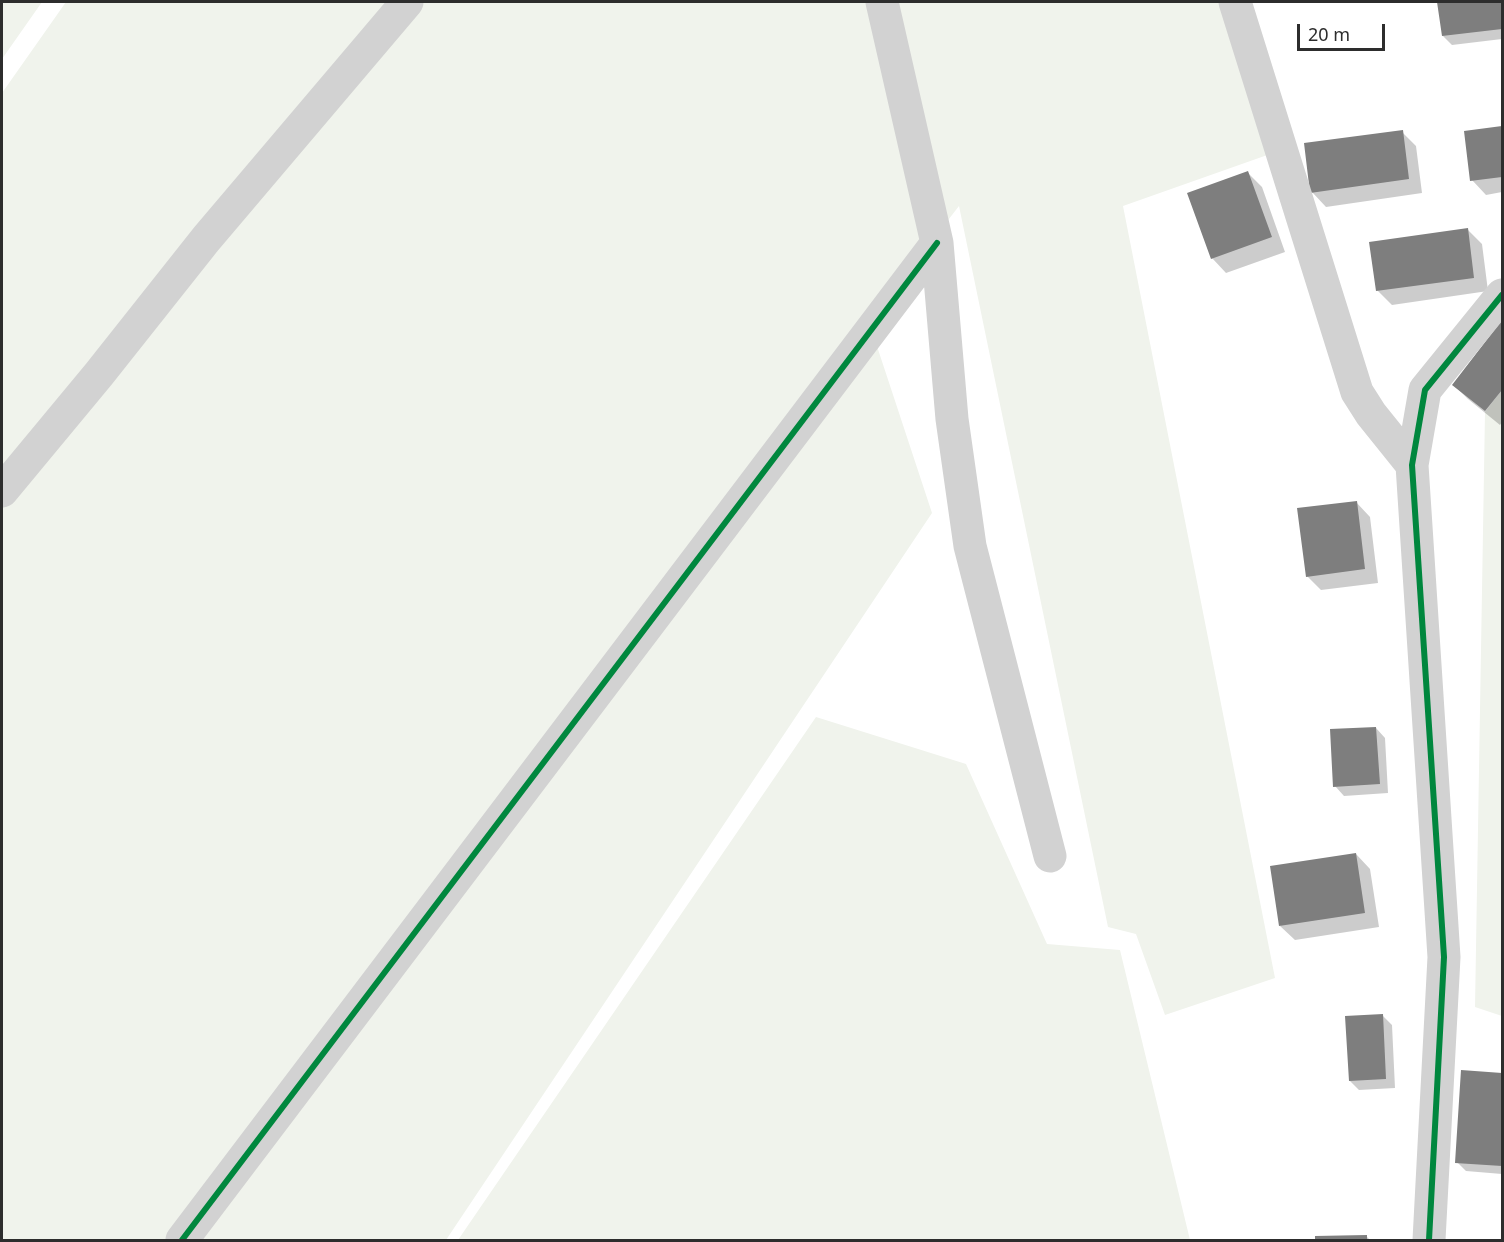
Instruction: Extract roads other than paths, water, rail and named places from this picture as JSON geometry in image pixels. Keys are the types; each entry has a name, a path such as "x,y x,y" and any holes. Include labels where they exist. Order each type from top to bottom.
{"street":[{"path":"2,491 206,239 407,2"},
{"path":"882,2 938,243 952,419 970,546 1050,856"},
{"path":"1235,2 1358,392 1371,414 1412,465"},
{"path":"182,1240 411,941 938,243"},
{"path":"1429,1240 1444,957 1412,465 1425,390 1503,295"}]}
